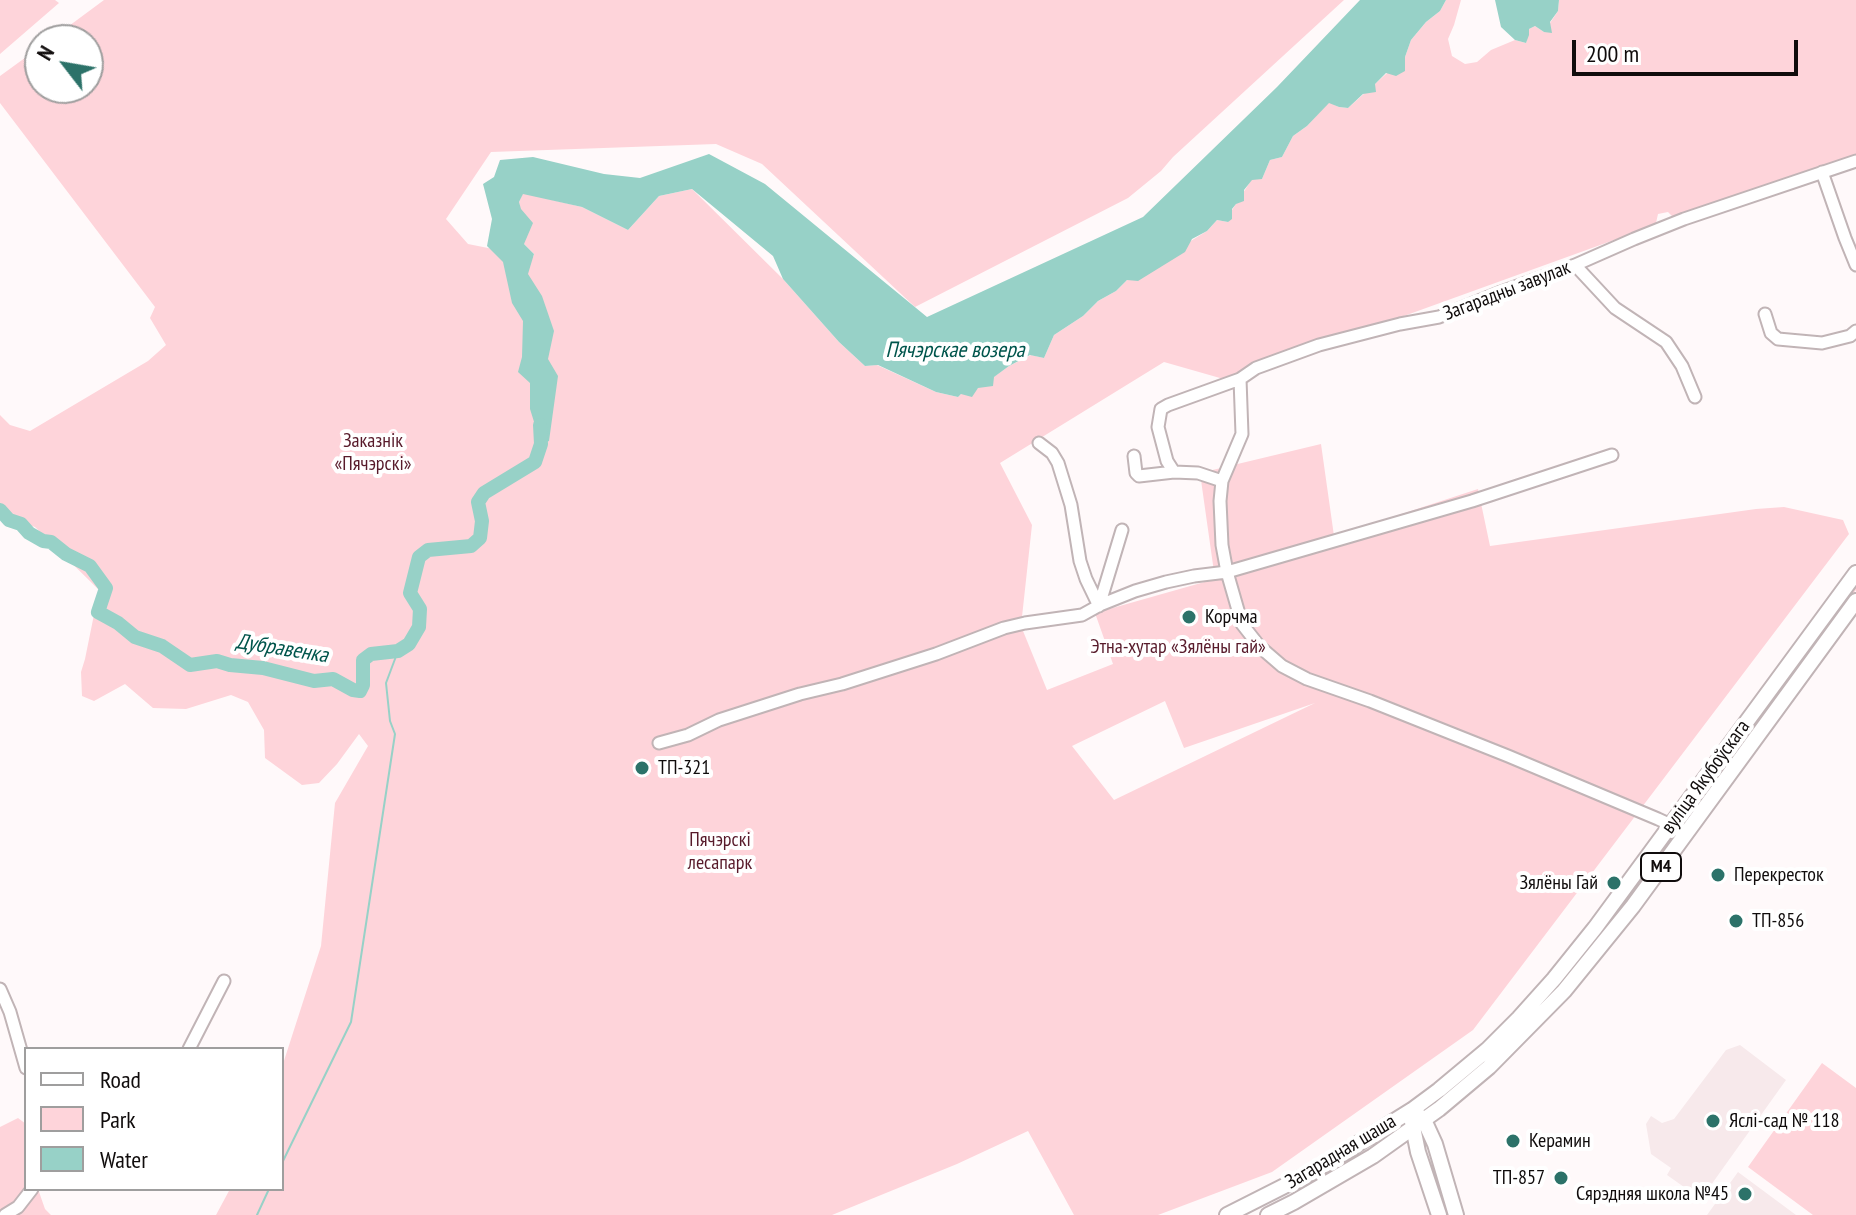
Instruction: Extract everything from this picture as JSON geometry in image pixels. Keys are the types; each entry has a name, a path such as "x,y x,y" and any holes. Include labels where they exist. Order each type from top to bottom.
{"main road":[{"name":"вуліца Якубоўскага","path":"1412,1110 1487,1050 1554,979 1595,928 1856,573"},
{"name":"вуліца Якубоўскага","path":"1418,1124 1489,1067 1564,991 1633,906 1856,601"},
{"path":"1412,1110 1439,1215"},
{"name":"Загарадная шаша","path":"1227,1215 1314,1171 1412,1110"},
{"path":"1418,1124 1435,1144 1456,1215"},
{"name":"Загарадная шаша","path":"1268,1215 1373,1156 1418,1124"}],"street":[{"name":"Загарадны завулак","path":"1174,472 1167,461 1158,427 1161,409 1168,405 1240,379 1256,368 1319,345 1439,317 1684,219 1856,161"},
{"path":"1822,172 1856,265"},
{"path":"1575,265 1615,308 1666,342 1682,366 1695,397"},
{"path":"1765,314 1771,333 1778,339 1822,343 1850,336 1856,331"},
{"path":"1240,379 1242,434 1222,481 1222,545 1242,624 1260,647 1282,666 1307,679 1370,701 1671,825 1684,835"},
{"path":"1039,443 1052,453 1058,463 1071,505 1080,561 1099,606"},
{"path":"659,743 688,735 719,720 936,654 1004,628 1082,615 1135,591 1194,576 1227,572 1472,501 1612,455"},
{"path":"1134,456 1139,476 1198,473 1222,481"},
{"path":"1099,606 1122,530"},
{"path":"190,1047 224,981"},
{"path":"0,989 24,1061"},
{"path":"5,1215 18,1207 30,1191"}],"shaded area":[{"name":"Яслі-сад № 118","path":"1740,1045 1786,1080 1701,1199 1667,1175 1671,1168 1651,1154 1646,1124 1651,1116 1662,1123 1674,1119 1726,1050"},
{"name":"Сярэдняя школа №45","path":"1738,1172 1796,1215 1707,1215"}],"green space":[{"path":"0,0 55,0 59,3 35,24 24,24 24,33 0,54"},
{"name":"Пячэрскі лесапарк","path":"104,0 1344,0 1128,198 915,307 762,164 716,144 491,152 446,219 468,244 533,257 534,254 524,244 519,202 523,193 582,207 628,230 659,196 692,189 865,366 877,365 936,392 958,397 1031,355 1044,358 1054,335 1083,316 1098,301 1207,231 1217,220 1228,222 1252,179 1262,179 1270,160 1282,157 1293,136 1329,102 1348,108 1405,57 1411,40 1440,11 1446,0 1461,0 1448,39 1452,56 1465,64 1477,62 1491,50 1515,40 1526,43 1529,29 1535,26 1544,32 1558,11 1559,0 1856,0 1856,155 1674,218 1668,212 1658,214 1656,223 1639,231 1227,380 1164,362 1000,463 1032,525 1021,626 1047,690 1113,664 1095,613 1215,579 1200,473 1321,444 1334,536 1478,489 1490,546 1784,507 1843,520 1849,534 1473,1030 1272,1172 1158,1215 1074,1215 1028,1131 832,1215 216,1215 229,1191 284,1191 284,1061 321,946 335,803 368,746 359,734 319,783 302,785 265,758 264,730 248,702 231,695 186,709 153,708 125,684 94,701 82,696 81,672 99,590 35,527 0,515 0,415 10,425 30,431 148,361 166,345 150,318 155,307 0,103 0,76 24,59 24,104 104,104 104,24 72,24","holes":["1165,701 1184,748 1315,703 1114,800 1072,746"]},
{"path":"1856,586 1763,718 1688,815"},
{"path":"1657,857 1659,859 1613,922 1553,993 1472,1075 1438,1102 1551,992 1611,921"},
{"path":"1822,1063 1856,1088 1856,1215 1813,1215 1748,1167"},
{"path":"18,1118 24,1122 24,1191 39,1191 45,1209 51,1215 0,1215 0,1127"}],"water":[{"name":"Пячэрскае возера","path":"1360,0 1446,0 1440,11 1411,40 1405,57 1405,71 1396,76 1386,73 1375,84 1376,92 1363,94 1348,108 1329,103 1293,136 1282,157 1270,160 1262,179 1252,180 1244,190 1244,201 1232,209 1232,219 1228,222 1217,220 1207,231 1192,239 1185,252 1138,281 1127,280 1054,335 1044,358 1030,355 1009,366 994,377 993,386 978,388 972,397 936,392 878,365 865,366 839,342 783,279 773,256 692,189 659,196 628,230 582,207 523,194 519,202 521,209 533,223 524,244 534,254 528,274 542,296 554,331 548,359 558,376 549,441 541,444 530,409 530,383 518,372 522,357 523,321 512,303 503,262 487,246 492,219 483,184 494,177 500,160 533,157 604,174 640,178 709,154 765,184 927,317 1143,217 1277,87"},
{"path":"1495,0 1559,0 1558,11 1550,22 1552,33 1535,26 1529,29 1526,43 1515,40 1501,27"}],"waterway":[{"name":"Дубравенка","path":"0,510 29,533 51,542 90,566 106,588 98,612 135,637 162,646 190,665 217,661 263,668 314,681 333,679 360,691 363,685 363,660 371,654 398,651 409,644 419,627 420,609 410,593 419,557 428,550 471,546 480,538 482,521 478,502 484,493 535,462 541,444 540,425"},
{"path":"284,1159 351,1022 395,734 390,721 386,683 398,651"},
{"path":"257,1215 268,1191"}],"place":[{"name":"Корчма","path":"1189,617"},
{"name":"ТП-321","path":"642,768"},
{"name":"Перекресток","path":"1718,875"},
{"name":"Зялёны Гай","path":"1614,883"},
{"name":"ТП-856","path":"1736,921"},
{"name":"Яслі-сад № 118","path":"1713,1121"},
{"name":"Керамин","path":"1513,1141"},
{"name":"ТП-857","path":"1561,1178"},
{"name":"Сярэдняя школа №45","path":"1745,1194"}],"park label":[{"name":"Заказнік «Пячэрскі»","path":"373,452"},
{"name":"Этна-хутар «Зялёны гай»","path":"1178,647"}]}
